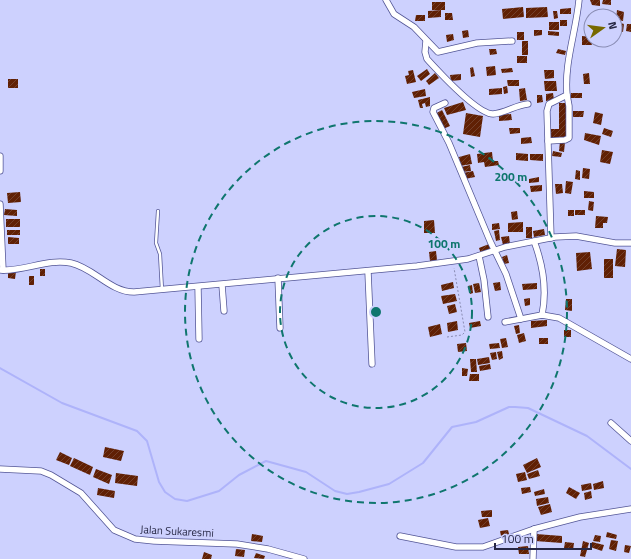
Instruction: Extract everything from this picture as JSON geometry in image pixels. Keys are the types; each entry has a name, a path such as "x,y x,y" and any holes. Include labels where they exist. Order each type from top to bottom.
{"street":[{"path":"386,0 394,14 414,27 438,52 477,43 512,41"},
{"path":"548,141 565,140 569,138 567,67 574,38 579,0"},
{"path":"426,41 425,52 427,59 467,99 485,112 494,114 528,104"},
{"path":"551,238 547,106 567,95"},
{"path":"445,102 434,108 433,112 449,143 506,274 521,319"},
{"path":"0,156 0,171"},
{"path":"0,204 1,270 20,269 49,263 70,263 95,275 121,291 162,290 222,285 278,278 368,272 453,261 551,238 576,236 615,243 631,243"},
{"path":"534,242 539,254 545,294 542,315"},
{"path":"478,256 488,316"},
{"path":"368,272 372,364"},
{"path":"278,278 280,328"},
{"path":"222,285 224,310"},
{"path":"198,287 199,339"},
{"path":"505,322 542,315 559,318 631,360"},
{"path":"611,423 631,441"},
{"name":"Jalan Sukaresmi","path":"0,469 41,471 51,475 81,493 114,530 134,539 154,542 237,544 268,549 304,559"},
{"path":"400,536 456,547 483,547 534,529 580,517 631,509"},
{"path":"533,559 534,529"}],"lane":[{"path":"158,211 156,243 160,254 162,290"}],"path":[{"path":"447,337 462,335 465,332 453,261"}],"building":[{"path":"590,0 600,0 600,6 592,5"},
{"path":"603,0 611,0 611,5 602,4"},
{"path":"432,2 445,2 445,10 432,10"},
{"path":"523,7 524,17 503,19 502,9"},
{"path":"547,7 548,17 526,18 526,8"},
{"path":"571,8 571,14 560,14 560,9"},
{"path":"441,10 441,17 428,18 428,11"},
{"path":"553,11 557,11 558,18 554,19"},
{"path":"445,13 452,13 453,20 445,20"},
{"path":"416,15 425,15 425,21 415,21"},
{"path":"560,20 567,20 567,26 560,26"},
{"path":"549,22 559,22 559,30 549,30"},
{"path":"627,24 631,24 631,32 626,31"},
{"path":"468,30 469,37 463,38 462,31"},
{"path":"534,30 542,30 542,35 534,36"},
{"path":"548,31 559,32 559,36 548,35"},
{"path":"517,32 524,32 524,40 517,40"},
{"path":"453,34 454,40 447,42 446,35"},
{"path":"522,41 528,41 528,55 522,55"},
{"path":"489,49 496,49 497,54 490,55"},
{"path":"558,49 566,51 565,55 556,53"},
{"path":"517,56 527,56 527,63 517,63"},
{"path":"495,66 496,75 487,76 486,67"},
{"path":"473,67 475,76 471,77 470,68"},
{"path":"512,68 513,72 502,73 501,69"},
{"path":"427,69 430,74 421,81 417,76"},
{"path":"413,70 416,82 407,84 405,76 409,75 408,71"},
{"path":"544,70 554,70 554,78 545,79"},
{"path":"435,73 439,78 429,85 426,81"},
{"path":"589,73 590,84 584,84 583,74"},
{"path":"461,74 461,80 451,81 450,75"},
{"path":"8,79 18,79 18,88 8,88"},
{"path":"507,80 519,80 519,86 508,86"},
{"path":"544,81 556,81 557,91 545,91"},
{"path":"507,86 508,93 504,94 503,87"},
{"path":"502,88 502,94 489,95 489,89"},
{"path":"525,88 527,100 520,101 519,89"},
{"path":"425,89 426,96 414,98 412,92"},
{"path":"553,93 554,100 546,101 546,94"},
{"path":"571,93 582,93 582,98 571,98"},
{"path":"537,95 542,95 543,102 537,103"},
{"path":"430,97 430,106 426,107 425,103 422,104 423,108 420,108 418,100"},
{"path":"463,102 466,110 447,115 444,108"},
{"path":"559,103 567,103 567,139 549,138 549,129 559,129"},
{"path":"442,110 450,126 443,129 435,114"},
{"path":"573,111 584,111 583,117 573,117"},
{"path":"595,112 603,114 601,125 593,123"},
{"path":"466,113 483,116 480,137 463,134"},
{"path":"511,114 512,120 499,121 499,115"},
{"path":"509,128 520,128 520,133 510,134"},
{"path":"604,128 613,131 611,137 602,134"},
{"path":"585,133 601,136 599,145 584,140"},
{"path":"531,137 532,143 521,144 521,138"},
{"path":"560,141 565,142 564,152 559,151"},
{"path":"602,150 613,152 610,164 600,162"},
{"path":"553,151 562,153 561,157 552,156"},
{"path":"492,152 493,161 498,161 499,165 485,167 484,162 478,163 477,154"},
{"path":"516,153 528,154 528,161 516,160"},
{"path":"470,154 472,164 460,166 459,157"},
{"path":"530,154 543,154 543,161 530,160"},
{"path":"470,165 471,171 462,172 461,167"},
{"path":"583,168 590,169 589,179 582,178"},
{"path":"576,170 580,171 580,180 575,179"},
{"path":"473,171 475,177 465,179 463,173"},
{"path":"539,177 539,182 529,183 529,179"},
{"path":"566,181 573,182 571,194 565,193"},
{"path":"555,184 562,184 563,193 556,194"},
{"path":"542,185 542,191 531,192 530,186"},
{"path":"584,191 594,192 594,198 584,198"},
{"path":"20,192 21,202 8,203 7,193"},
{"path":"589,201 594,202 593,211 588,210"},
{"path":"5,209 17,210 17,216 4,215"},
{"path":"568,210 574,210 574,216 568,216"},
{"path":"575,210 585,210 585,215 575,215"},
{"path":"517,211 518,219 512,220 511,212"},
{"path":"596,216 608,217 607,223 603,223 603,228 595,228"},
{"path":"6,219 20,219 20,227 6,227"},
{"path":"434,220 435,233 424,233 424,221"},
{"path":"523,222 523,232 508,232 508,223"},
{"path":"499,223 500,229 492,230 492,224"},
{"path":"526,227 532,227 532,238 526,238"},
{"path":"544,229 545,235 534,237 533,231"},
{"path":"7,230 20,230 20,235 7,235"},
{"path":"499,230 500,240 496,241 494,231"},
{"path":"509,236 510,244 503,245 501,237"},
{"path":"8,237 19,238 19,244 8,244"},
{"path":"489,244 492,251 481,254 479,248"},
{"path":"617,249 626,250 625,267 615,266"},
{"path":"436,251 437,260 430,261 429,252"},
{"path":"590,252 592,269 577,271 576,253"},
{"path":"507,255 509,263 504,264 502,257"},
{"path":"604,259 613,259 613,278 604,278"},
{"path":"40,269 45,269 45,276 40,276"},
{"path":"8,271 16,271 15,279 8,278"},
{"path":"29,276 34,276 34,285 29,285"},
{"path":"453,282 454,288 442,291 441,285"},
{"path":"500,282 501,290 495,291 493,283"},
{"path":"479,283 481,292 475,293 473,284"},
{"path":"537,283 537,289 523,290 522,284"},
{"path":"472,285 473,293 470,294 468,286"},
{"path":"455,294 457,301 443,304 441,296"},
{"path":"530,298 530,305 525,306 524,299"},
{"path":"566,299 572,299 572,311 565,310"},
{"path":"455,304 457,312 449,314 447,306"},
{"path":"547,320 547,326 531,328 531,321"},
{"path":"457,321 458,330 448,332 447,323"},
{"path":"480,321 481,326 470,328 469,323"},
{"path":"440,324 442,334 430,337 428,327"},
{"path":"519,325 520,333 516,334 514,326"},
{"path":"564,330 571,330 571,337 564,337"},
{"path":"524,333 526,341 519,343 517,335"},
{"path":"506,338 508,347 502,348 500,339"},
{"path":"539,338 548,338 548,344 539,344"},
{"path":"466,343 467,351 458,352 457,344"},
{"path":"499,343 500,348 490,349 489,344"},
{"path":"502,351 503,358 499,360 497,352"},
{"path":"496,352 497,359 492,360 490,353"},
{"path":"489,357 490,363 478,365 477,359"},
{"path":"470,359 476,359 477,372 471,372"},
{"path":"490,364 491,369 480,371 479,366"},
{"path":"462,368 468,369 467,376 462,376"},
{"path":"470,374 479,374 479,381 469,381"},
{"path":"105,447 124,451 121,461 103,457"},
{"path":"60,452 72,458 69,465 56,460"},
{"path":"74,458 93,467 90,475 70,466"},
{"path":"537,458 541,467 527,473 523,465"},
{"path":"96,469 112,475 109,484 93,477"},
{"path":"538,470 540,476 529,479 527,474"},
{"path":"525,472 527,480 518,482 516,474"},
{"path":"116,473 138,476 137,486 115,483"},
{"path":"603,481 604,488 594,490 593,484"},
{"path":"591,483 592,489 582,491 581,485"},
{"path":"530,487 531,492 522,494 521,488"},
{"path":"569,487 580,493 576,499 566,493"},
{"path":"98,488 115,491 114,498 97,495"},
{"path":"544,489 545,494 535,496 534,492"},
{"path":"591,491 592,498 585,500 584,493"},
{"path":"548,497 549,503 537,506 536,499"},
{"path":"550,504 552,512 541,515 538,507"},
{"path":"492,510 492,517 482,517 481,511"},
{"path":"488,518 490,526 480,528 478,520"},
{"path":"508,530 509,534 501,536 500,531"},
{"path":"607,532 617,535 616,539 606,537"},
{"path":"252,534 263,536 262,542 251,541"},
{"path":"536,534 562,536 562,543 535,541"},
{"path":"595,535 601,536 600,542 593,541"},
{"path":"611,540 618,541 616,551 609,549"},
{"path":"583,541 589,543 585,557 580,556"},
{"path":"565,542 574,543 573,550 564,548"},
{"path":"592,542 604,545 602,551 590,547"},
{"path":"625,545 631,546 629,553 624,552"},
{"path":"528,546 529,554 519,554 518,547"},
{"path":"236,549 245,550 244,557 235,556"},
{"path":"204,552 212,555 211,559 202,559"},
{"path":"256,553 265,556 264,559 254,558"}],"waterway":[{"path":"0,368 62,403 137,431 147,441 159,482 165,492 175,499 187,501 219,491 239,475 266,461 306,472 335,491 347,494 389,484 423,463 452,427 476,422 509,407 528,408 587,436 631,469"}]}
